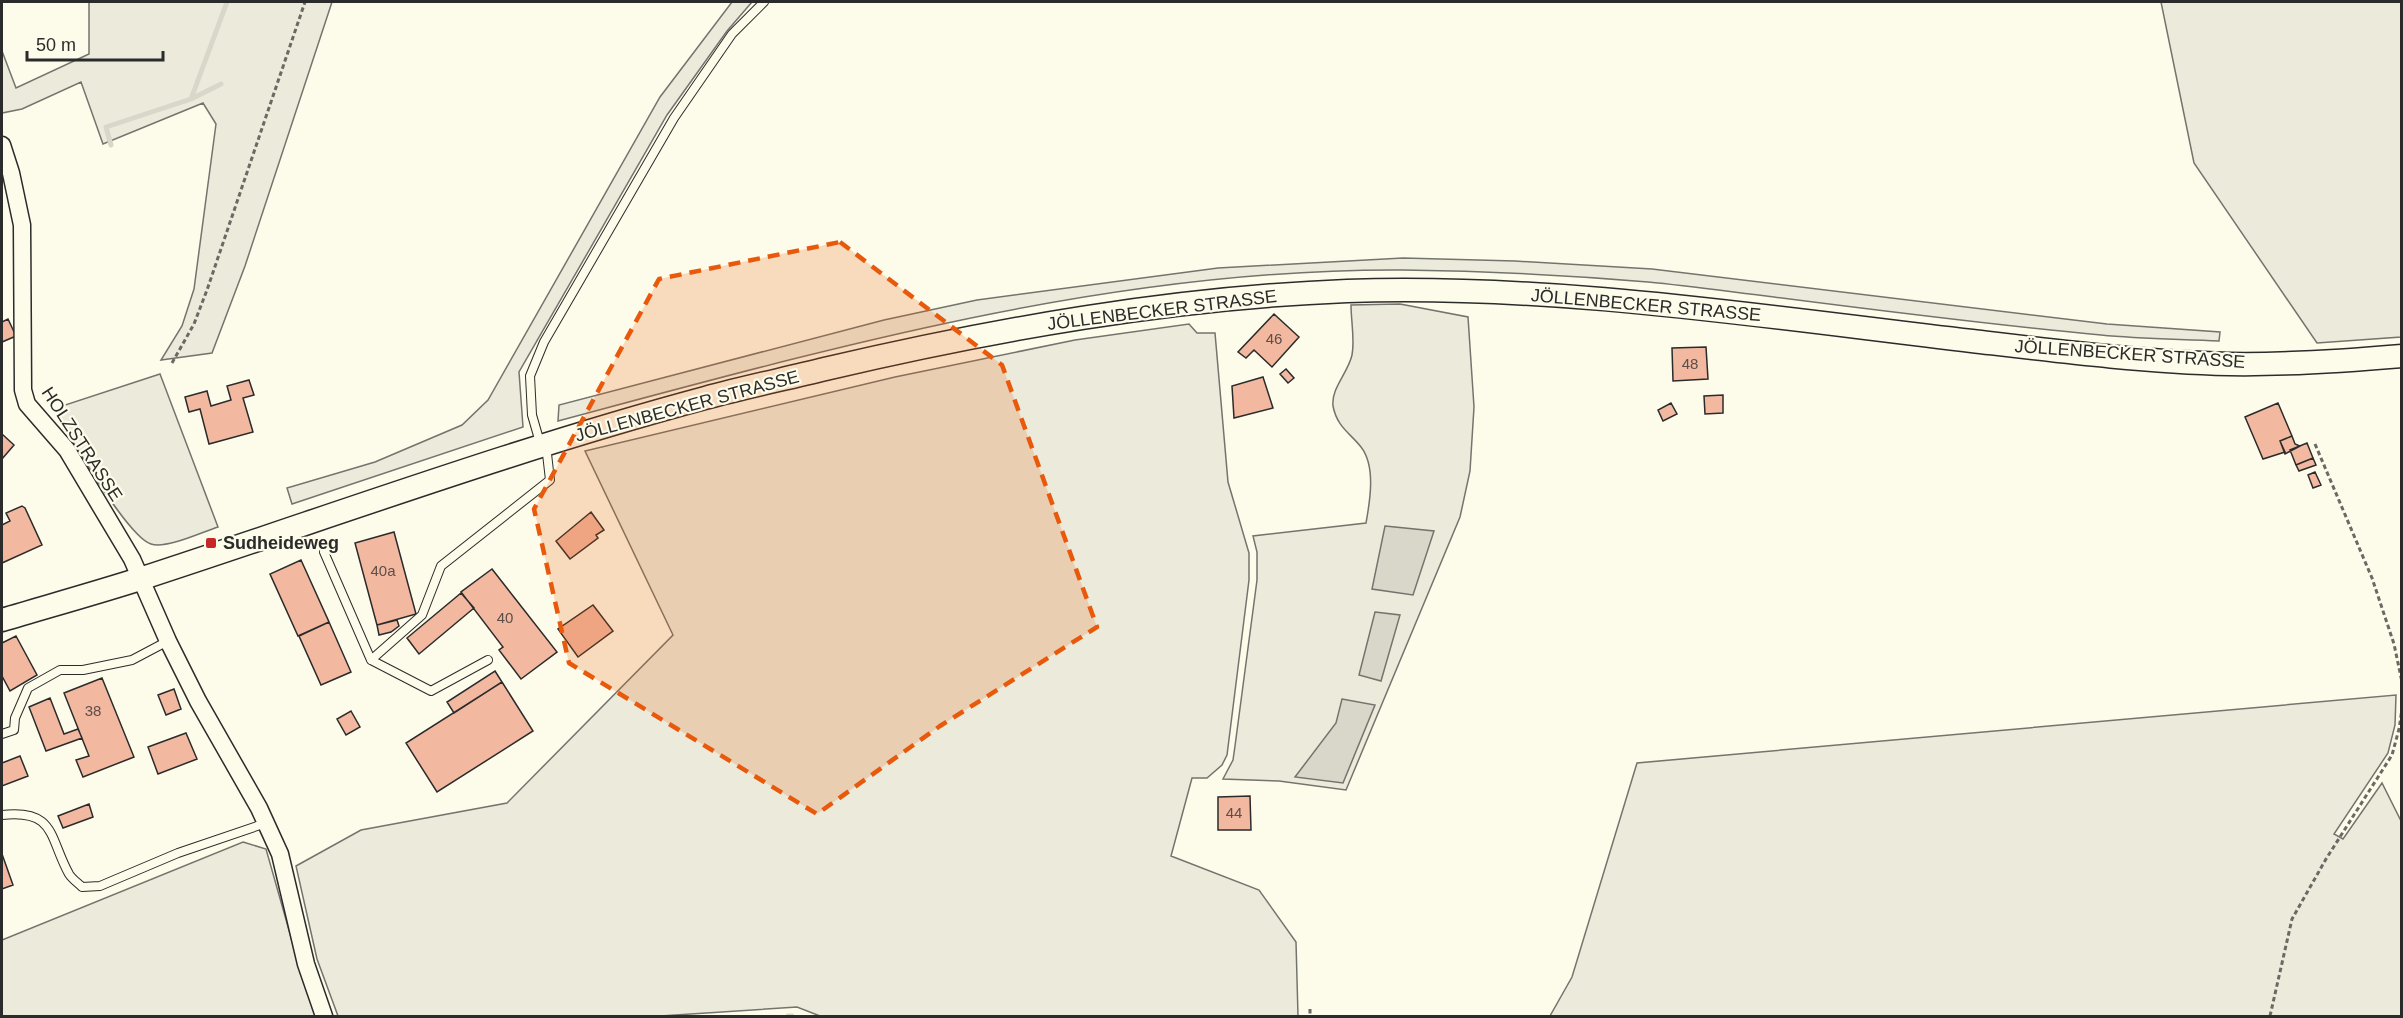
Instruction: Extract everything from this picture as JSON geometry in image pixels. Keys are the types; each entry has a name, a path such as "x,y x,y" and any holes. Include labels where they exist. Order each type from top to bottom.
{"street":[{"name":"HOLZSTRASSE","path":"2,145 11,172 22,225 23,390 27,404 67,450 141,578"},
{"name":"JÖLLENBECKER STRASSE","path":"2,620 141,578 544,445 710,396 986,334 1219,300 1343,291 1518,293 1648,302 2004,345 2173,361 2251,364 2361,360 2402,356"},
{"path":"141,578 198,701 233,760 280,854 306,964 324,1017"}],"lane":[{"path":"371,660 422,615 441,566 550,480 544,445 532,415 530,376 544,342 674,118 732,34 764,2"},
{"path":"324,552 371,660 431,691 488,660"},
{"path":"2,734 14,730 15,718 28,688 60,670 83,670 132,660 168,640"},
{"path":"2,815 22,813 47,826 57,843 69,876 82,887 100,886 178,853 266,823"}],"path":[{"path":"172,363 194,324 207,291 305,2"},
{"path":"2315,444 2372,578 2394,644 2402,682"},
{"path":"2270,1017 2292,919 2326,859 2392,755 2402,709"},
{"path":"1310,1009 1310,1017"}],"highlighted area":[{"path":"840,242 1002,365 1097,627 940,726 817,814 569,663 534,509 659,279"}],"shaded area":[{"path":"89,2 332,2 245,266 212,353 161,360 182,326 194,289 216,124 203,103 103,144 81,82 22,109 2,113 2,51 16,88 89,54"},
{"path":"732,2 752,2 727,31 667,115 519,372 523,427 292,504 287,488 375,462 462,425 488,400 660,97"},
{"path":"2161,2 2401,2 2401,337 2317,343 2194,163"},
{"path":"1403,258 1515,261 1652,269 2107,324 2220,332 2219,341 2116,336 1938,318 1680,285 1587,277 1403,270 1295,273 1188,282 1081,297 976,317 870,340 558,421 559,405 884,320 977,300 1218,268"},
{"path":"1400,304 1468,317 1474,407 1470,471 1460,517 1346,790 1279,781 1223,779 1233,760 1257,580 1257,552 1253,536 1366,523 1371,484 1369,464 1361,447 1338,419 1333,399 1352,355 1351,305"},
{"path":"1189,324 1197,333 1215,333 1228,482 1249,553 1249,580 1227,755 1222,765 1207,778 1192,778 1171,856 1259,890 1296,942 1298,1016 820,1016 797,1007 660,1016 338,1016 317,959 296,866 361,830 507,803 673,635 585,451 895,377 1075,340"},
{"path":"160,374 218,527 175,542 158,545 141,538 129,525 88,466 58,417 62,406"},
{"path":"1385,526 1434,531 1413,595 1372,589"},
{"path":"1375,612 1400,615 1381,681 1359,675"},
{"path":"2396,695 2395,725 2388,753 2334,834 2343,839 2382,783 2401,821 2401,1016 1550,1016 1572,977 1637,763"},
{"path":"1342,699 1375,705 1343,783 1295,777 1336,723"},
{"path":"243,842 266,849 300,969 316,1016 2,1016 2,940"}],"building":[{"path":"1274,314 1299,337 1272,367 1254,350 1246,358 1238,352"},
{"path":"8,319 16,336 2,342 2,322"},
{"path":"1706,347 1708,379 1673,381 1672,348"},
{"path":"1286,369 1294,378 1288,383 1280,374"},
{"path":"1263,377 1273,408 1234,418 1232,386"},
{"path":"249,380 254,395 243,398 253,432 209,444 200,409 189,412 185,397 207,391 211,406 231,400 227,386"},
{"path":"1723,395 1723,413 1705,414 1704,396"},
{"path":"1671,403 1677,414 1663,421 1658,410"},
{"path":"2278,403 2292,436 2280,441 2285,452 2263,459 2245,417"},
{"path":"2,434 14,445 2,459"},
{"path":"2292,436 2295,444 2300,446 2285,454 2280,441"},
{"path":"2307,443 2313,458 2296,465 2290,450"},
{"path":"2313,458 2316,465 2299,471 2296,465"},
{"path":"2315,472 2321,485 2313,488 2308,475"},
{"path":"22,506 42,545 2,563 2,525 10,521 6,513"},
{"path":"591,512 604,530 596,535 598,538 570,559 556,541"},
{"path":"394,532 416,614 377,625 355,543"},
{"path":"301,560 329,622 298,636 270,574"},
{"path":"492,569 557,652 521,679 499,650 503,647 461,592"},
{"path":"461,593 474,608 419,654 407,638"},
{"path":"593,605 613,631 578,657 558,629"},
{"path":"397,620 399,626 391,632 379,635 377,625"},
{"path":"329,622 351,672 321,685 299,636"},
{"path":"16,636 37,675 10,691 2,676 2,643"},
{"path":"495,671 502,682 454,713 447,702"},
{"path":"102,678 134,757 83,777 76,760 89,756 64,693"},
{"path":"502,682 533,731 437,792 406,743"},
{"path":"174,689 181,709 166,715 158,695"},
{"path":"50,698 64,734 78,729 82,738 46,751 29,707"},
{"path":"351,711 360,727 346,735 337,719"},
{"path":"186,733 197,759 158,774 148,747"},
{"path":"20,756 28,776 2,786 2,763"},
{"path":"1250,796 1251,830 1218,830 1218,797"},
{"path":"89,804 93,817 63,828 58,816"},
{"path":"2,854 13,885 2,889"}],"waterway":[{"path":"111,145 106,127 191,99 227,2"},
{"path":"191,99 221,84"}],"place":[{"name":"Sudheideweg","path":"211,543"}]}
